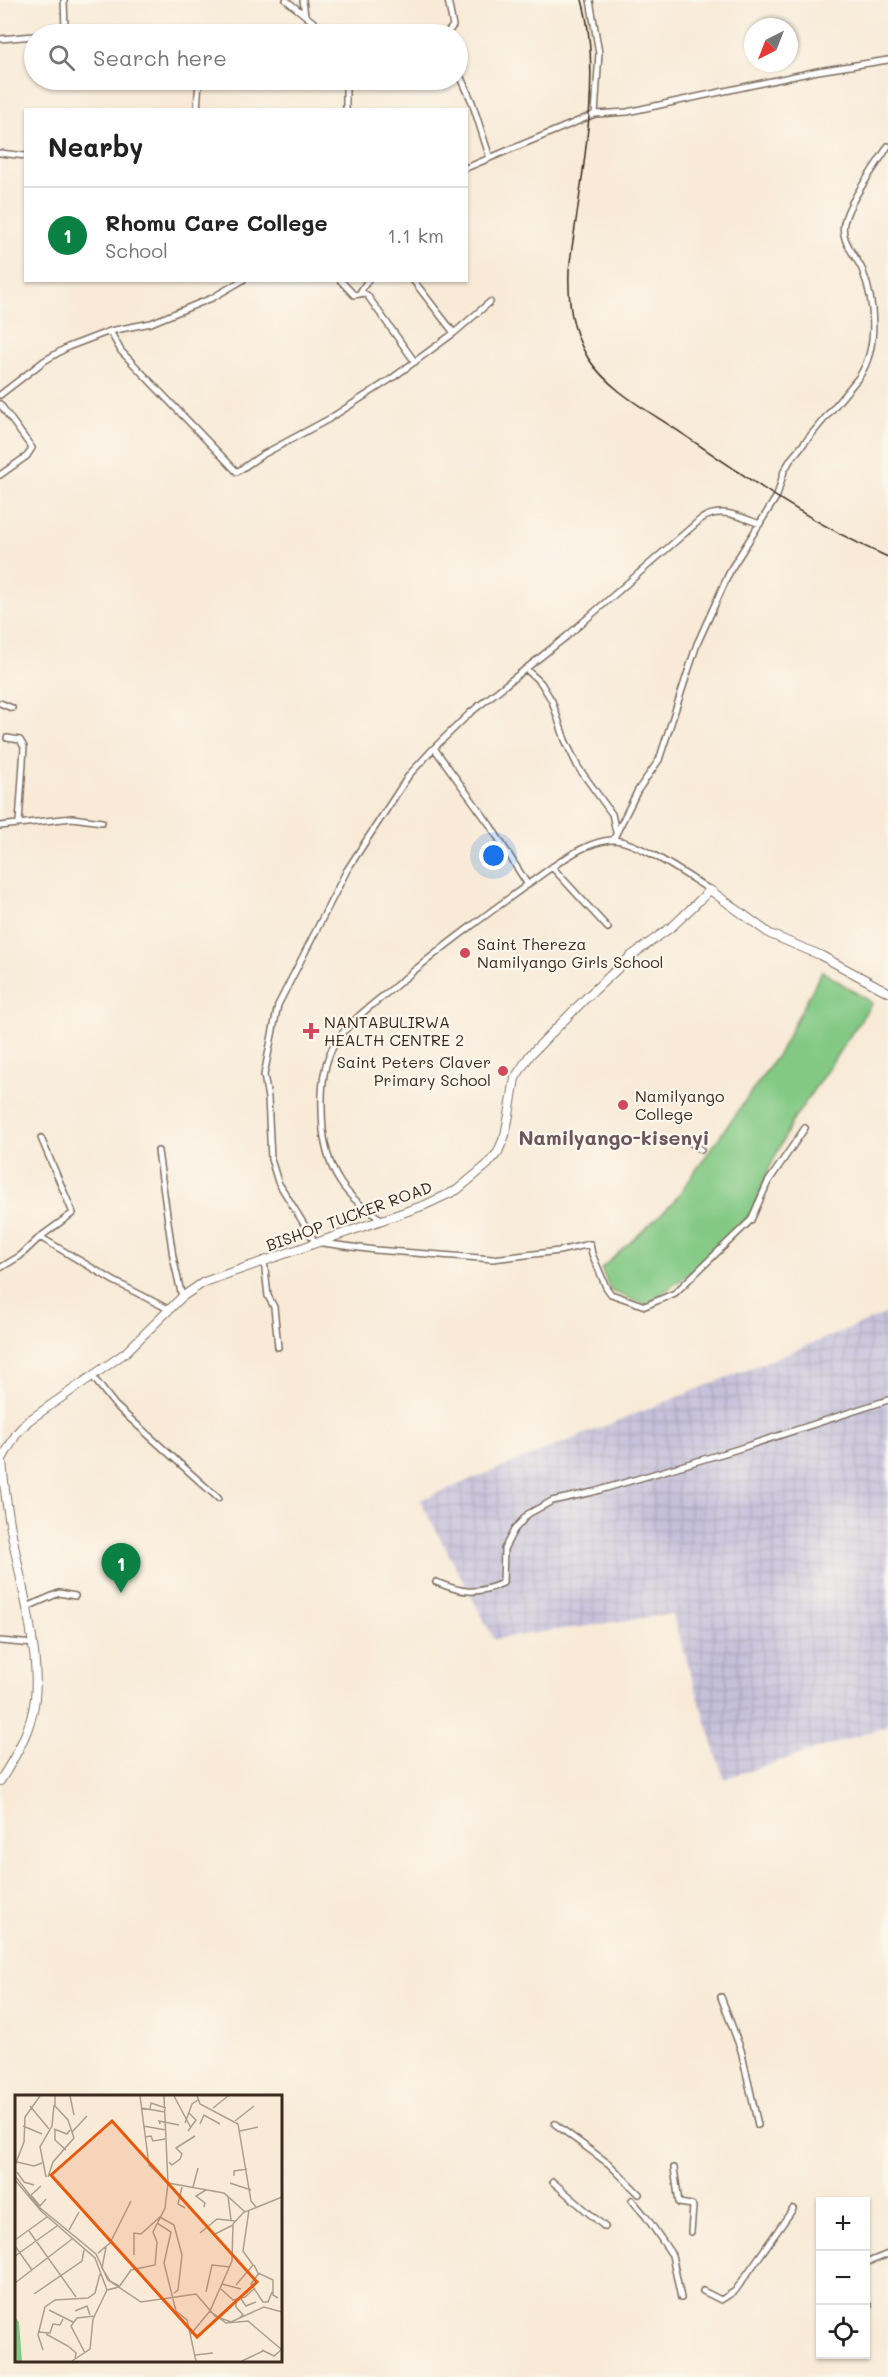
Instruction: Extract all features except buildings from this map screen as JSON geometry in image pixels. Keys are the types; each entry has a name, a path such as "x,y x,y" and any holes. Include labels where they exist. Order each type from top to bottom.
{"main road":[{"name":"BISHOP TUCKER ROAD","path":"1,1459 17,1433 28,1421 93,1377 139,1342 182,1297 204,1282 425,1205 457,1190 487,1166 498,1152 505,1136 515,1077 523,1063 591,993 637,951 674,925 710,890"},
{"path":"710,890 770,934 820,955 888,992"},
{"path":"0,1781 21,1745 34,1704 34,1644 1,1459"}],"street":[{"path":"64,0 65,24"},
{"path":"286,0 316,24"},
{"path":"303,0 305,15"},
{"path":"448,0 453,24"},
{"path":"590,0 599,52 596,114"},
{"path":"0,39 24,37"},
{"path":"468,167 596,114 627,112 826,69 888,60"},
{"path":"197,108 198,90"},
{"path":"346,108 347,90"},
{"path":"467,90 490,158"},
{"path":"613,840 638,790 659,760 683,680 731,569 777,496 784,471 791,459 859,377 867,362 873,331 870,304 862,270 848,246 843,224 888,146"},
{"path":"0,153 24,156"},
{"path":"0,394 44,361 68,347 110,331 151,323 212,298 240,282"},
{"path":"342,282 354,295 358,296"},
{"path":"358,296 367,282"},
{"path":"415,282 454,333"},
{"path":"358,296 363,293 367,295 415,362"},
{"path":"110,331 126,356 237,472 262,455 329,419 415,362 490,302"},
{"path":"0,404 32,448 27,456 0,475"},
{"path":"760,524 727,513 707,515 526,669 470,713 409,775 347,870 278,1005 264,1075 268,1098 271,1159 278,1182 315,1242 375,1250 493,1259 560,1251 590,1244 608,1291 616,1297 639,1306 647,1306 680,1290 751,1220 768,1182 805,1128"},
{"path":"526,669 541,683 552,700 565,740 578,767 612,814 616,832"},
{"path":"0,703 12,708"},
{"path":"7,738 20,740 24,747 18,823"},
{"path":"434,748 490,825 528,885"},
{"path":"0,826 72,818 102,822"},
{"path":"383,1220 370,1213 354,1198 332,1172 325,1144 321,1108 325,1073 334,1046 363,1012 438,951 552,867 571,854 591,845 613,840 657,857 710,890"},
{"path":"552,867 608,928"},
{"path":"0,1268 20,1256 40,1237 73,1212 41,1138"},
{"path":"684,1138 701,1150"},
{"path":"158,1151 173,1257 182,1297"},
{"path":"40,1237 114,1281 170,1310"},
{"path":"264,1260 268,1296 274,1307 278,1347"},
{"path":"93,1377 116,1405 218,1498"},
{"path":"436,1582 459,1592 489,1590 503,1583 504,1548 514,1530 528,1514 552,1501 594,1492 705,1459 888,1400"},
{"path":"27,1607 59,1593 75,1596"},
{"path":"0,1641 34,1644"},
{"path":"721,1997 741,2050 758,2126"},
{"path":"555,2124 609,2164 639,2194"},
{"path":"674,2169 678,2203 693,2207 692,2232"},
{"path":"553,2182 605,2227"},
{"path":"632,2200 647,2217 672,2255 681,2298"},
{"path":"702,2291 721,2300 735,2291 793,2209"},
{"path":"870,2261 888,2254"}],"shaded area":[{"path":"888,1313 888,1726 724,1779 672,1614 494,1639 420,1500"}],"green space":[{"path":"822,971 872,1003 792,1122 769,1169 752,1213 708,1260 646,1305 611,1291 601,1269 672,1204 779,1053"}],"railway":[{"path":"582,0 591,63 590,98 588,134 569,282 574,326 588,358 619,391 733,469 834,531 888,557"}],"place":[{"name":"Saint Thereza Namilyango Girls School","path":"465,953"},
{"name":"NANTABULIRWA HEALTH CENTRE 2","path":"311,1031"},
{"name":"Saint Peters Claver Primary School","path":"503,1071"},
{"name":"Namilyango College","path":"623,1105"},
{"name":"Rhomu Care College","path":"121,1593"}],"district":[{"name":"Namilyango-kisenyi","path":"614,1138"}]}
